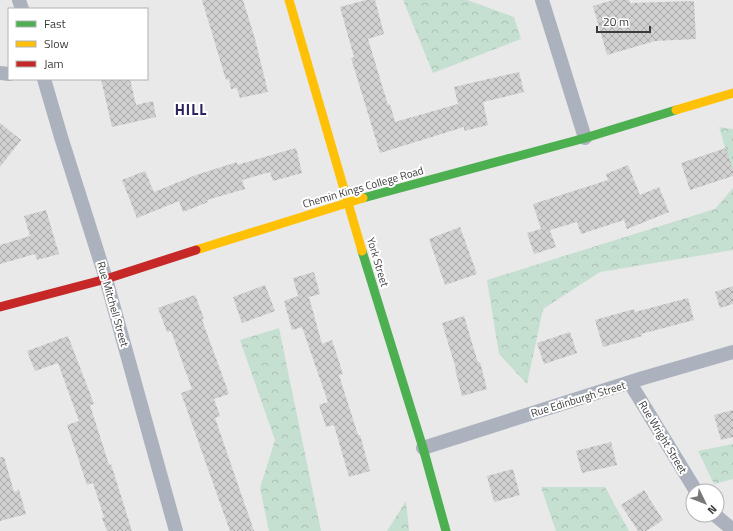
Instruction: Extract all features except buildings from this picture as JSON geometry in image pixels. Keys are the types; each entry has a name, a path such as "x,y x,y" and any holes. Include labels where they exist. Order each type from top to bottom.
{"street":[{"name":"York Street","path":"289,0 347,202 423,448 446,531"},
{"path":"542,0 585,138"},
{"name":"Rue Mitchell Street","path":"44,80 106,279 176,531"},
{"name":"Chemin Kings College Road","path":"0,307 106,279 347,202 585,138 733,93"},
{"name":"Rue Edinburgh Street","path":"423,448 643,378 733,352"},
{"name":"Rue Wright Street","path":"630,383 691,483"},
{"path":"725,523 733,530"}],"green space":[{"path":"403,0 467,0 514,17 521,39 433,73"},
{"path":"719,127 733,129 733,174"},
{"path":"733,188 733,250 600,272 543,309 527,384 499,354 487,280 715,209"},
{"path":"279,328 321,531 269,531 260,488 275,440 240,340"},
{"path":"733,444 733,479 714,483 698,451"},
{"path":"541,487 605,487 629,531 556,531"},
{"path":"406,501 409,531 387,531"}],"traffic: fast":[{"path":"363,198 585,138 676,110"},
{"path":"362,251 423,448 446,531"}],"traffic: slow":[{"path":"289,0 362,251"},
{"path":"676,110 733,93"},
{"path":"196,250 363,198"}],"traffic: jam":[{"path":"0,307 106,279 196,250"}],"district":[{"name":"HILL","path":"191,109"}]}
